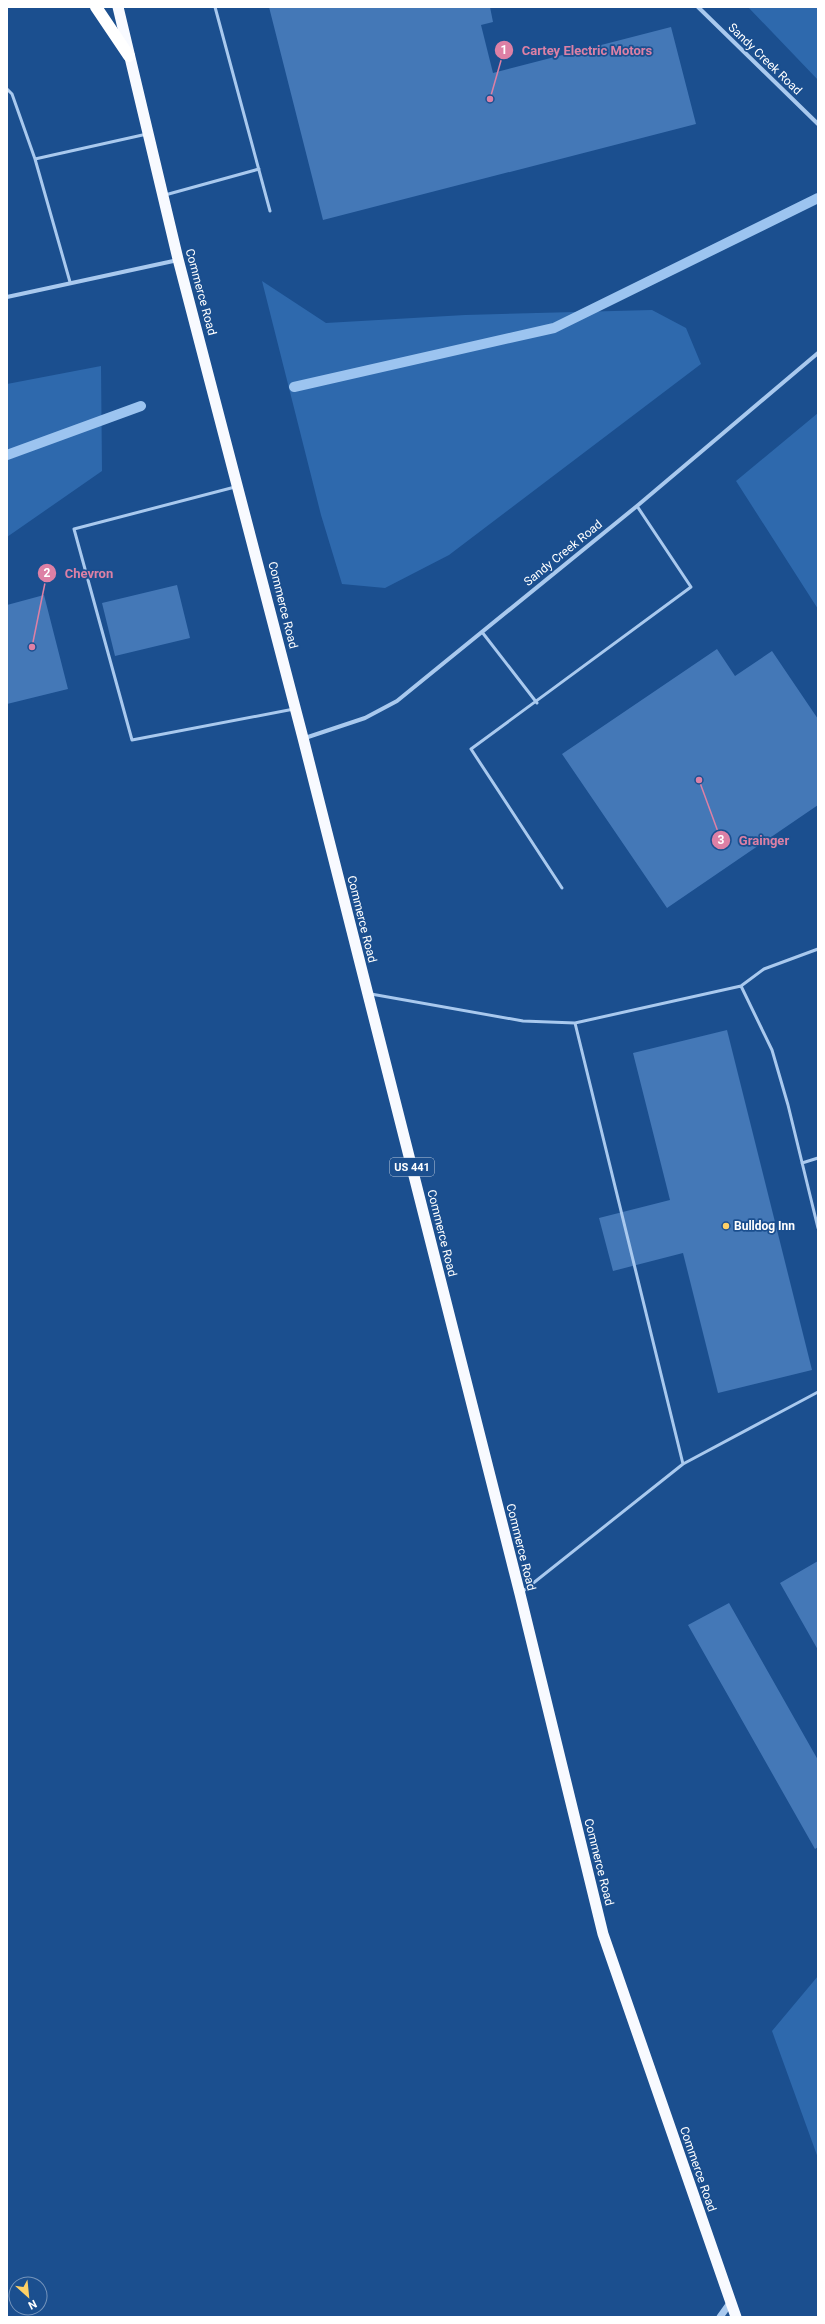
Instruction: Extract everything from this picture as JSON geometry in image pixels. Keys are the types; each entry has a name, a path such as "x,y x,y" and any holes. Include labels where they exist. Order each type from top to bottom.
{"highway":[{"path":"96,7 129,56"},
{"name":"Commerce Road","path":"118,7 178,260 239,486 296,709 520,1594 603,1934 736,2317"}],"street":[{"name":"Sandy Creek Road","path":"698,7 818,124"},
{"path":"7,297 70,282 178,260"},
{"name":"Sandy Creek Road","path":"303,738 382,710 397,700 637,506 818,353"},
{"path":"720,2317 730,2303"}],"lane":[{"path":"215,7 270,211"},
{"path":"7,89 12,94 35,159 70,282"},
{"path":"35,159 148,133"},
{"path":"163,195 259,169"},
{"path":"239,486 74,529 132,740 296,709"},
{"path":"562,888 471,749 537,703 690,587 637,506"},
{"path":"482,632 537,703"},
{"path":"368,993 523,1021 575,1023 741,986 764,969 818,949"},
{"path":"741,986 772,1050 818,1228"},
{"path":"575,1023 683,1464"},
{"path":"802,1163 818,1158"},
{"path":"520,1594 683,1464 818,1392"}],"shaded area":[{"path":"748,7 818,7 818,80"},
{"path":"262,281 326,323 465,315 652,310 686,328 701,364 449,555 385,588 342,584 321,515"},
{"path":"101,366 102,471 7,537 7,384"},
{"path":"818,413 818,609 736,481"},
{"path":"818,1976 818,2158 772,2031"}],"building":[{"path":"269,7 490,7 493,22 481,25 493,73 671,27 696,124 323,220"},
{"path":"177,585 190,638 115,656 102,603"},
{"path":"44,595 68,689 7,704 7,605"},
{"path":"717,649 735,676 772,651 818,719 818,805 667,908 562,754"},
{"name":"Bulldog Inn","path":"727,1030 812,1370 718,1393 683,1253 613,1271 599,1218 670,1200 633,1053"},
{"path":"818,1561 818,1650 780,1583"},
{"path":"729,1603 818,1760 818,1847 815,1849 688,1625"}],"waterway":[{"path":"294,387 554,328 818,198"},
{"path":"7,455 141,406"}],"place":[{"name":"Cartey Electric Motors","path":"490,99"},
{"name":"Chevron","path":"32,647"},
{"name":"Grainger","path":"699,780"},
{"name":"Bulldog Inn","path":"726,1226"}]}
